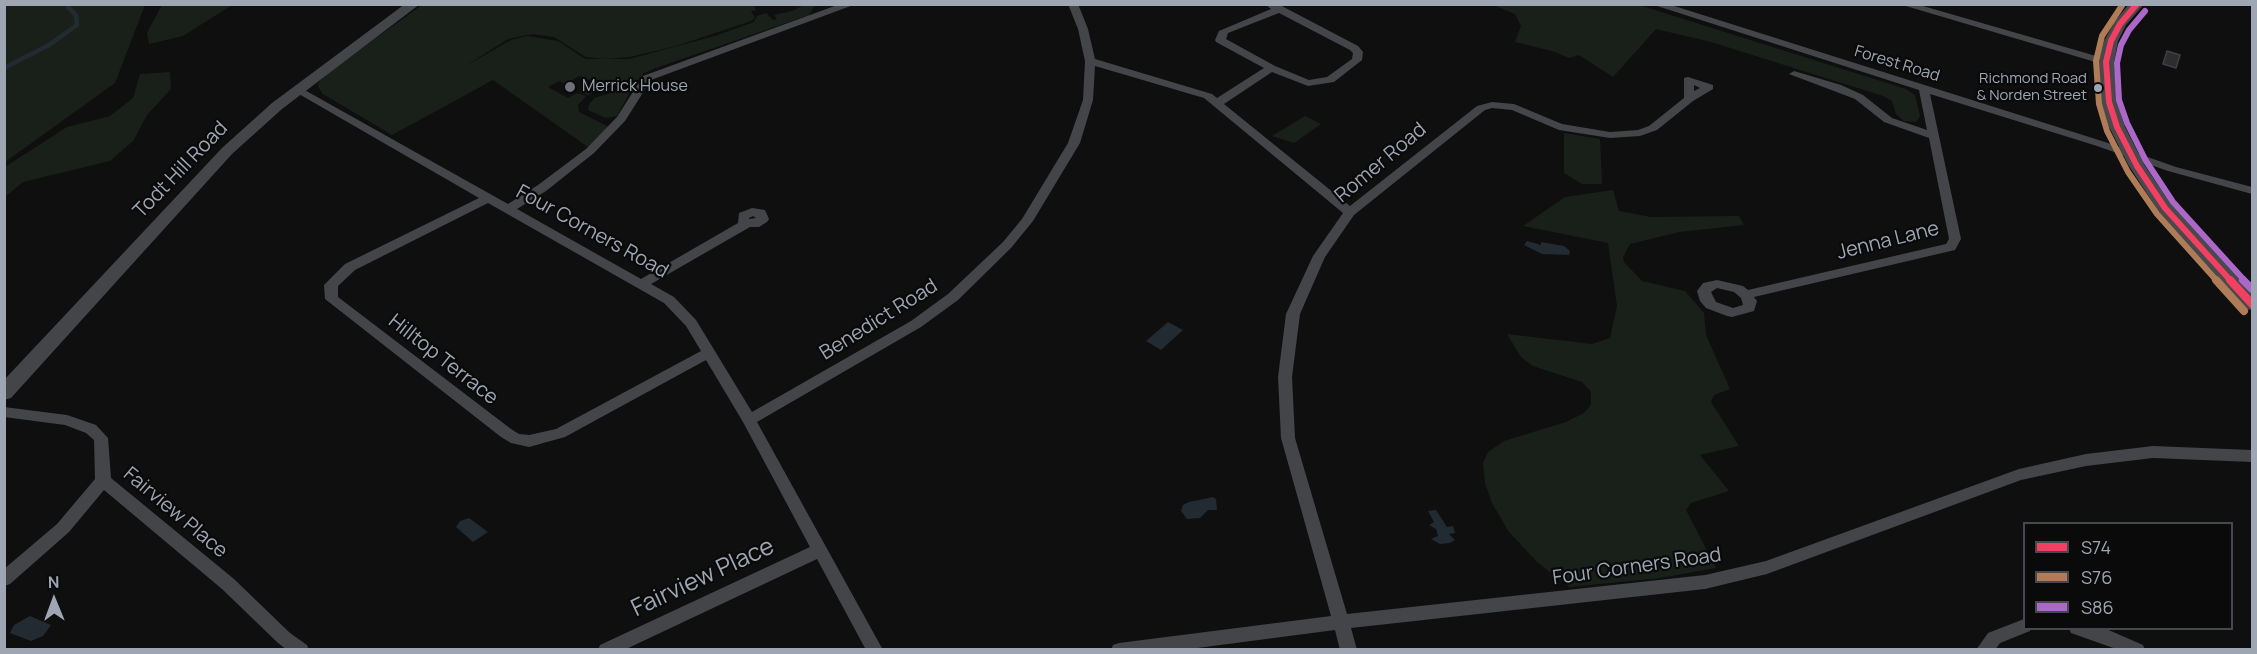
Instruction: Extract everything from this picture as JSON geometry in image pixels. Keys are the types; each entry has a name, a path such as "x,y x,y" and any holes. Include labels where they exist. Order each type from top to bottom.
{"main road":[{"path":"2137,4 2120,24 2111,40 2106,62 2109,102 2129,153 2165,208 2233,285 2253,304"}],"street":[{"name":"Todt Hill Road","path":"4,393 227,151 297,90 414,4"},
{"path":"508,209 542,188 590,151 621,119 647,78 827,8 851,4"},
{"name":"Benedict Road","path":"749,420 916,324 953,297 1007,245 1027,221 1074,143 1088,100 1090,61 1083,29 1073,4"},
{"name":"Forest Road","path":"1656,4 2129,153 2172,169 2253,191"},
{"path":"1904,4 2106,62"},
{"path":"1274,7 1354,48 1359,56 1330,80 1317,83 1299,81 1226,45 1219,38 1224,31 1274,7"},
{"path":"1090,61 1195,90 1219,102 1350,212"},
{"path":"1219,102 1271,68"},
{"path":"1794,74 1837,87 1859,97 1888,120 1933,136"},
{"name":"Jenna Lane","path":"1746,294 1951,247 1955,240 1924,89"},
{"name":"Four Corners Road","path":"297,90 643,283 669,300 691,323 749,420 875,650"},
{"name":"Romer Road","path":"1349,650 1288,438 1285,377 1293,314 1319,256 1350,212 1481,108 1492,105 1514,107 1559,127 1593,134 1618,135 1653,128 1689,99"},
{"name":"Hilltop Terrace","path":"488,198 350,267 331,285 333,299 516,439 530,441 560,433 708,353"},
{"path":"643,283 746,224"},
{"path":"2233,285 2253,291"},
{"name":"Fairview Place","path":"4,412 68,420 91,429 101,438 103,480 228,584 284,638 301,650"},
{"name":"Four Corners Road","path":"1119,650 1342,622 1705,582 1767,567 2019,475 2086,460 2153,452 2253,456"},
{"path":"4,579 63,528 103,480"},
{"name":"Fairview Place","path":"606,650 820,550"},
{"path":"1984,650 1994,638 2023,627"},
{"path":"2084,630 2115,639 2137,650"}],"shaded area":[{"path":"753,4 756,10 751,11 755,18 751,21 676,46 630,57 605,59 629,59 715,36 754,22 757,16 766,13 773,20 777,19 774,15 792,11 804,5 815,5 809,15 656,68 644,73 635,84 606,87 588,95 579,92 595,82 579,76 566,84 559,81 548,87 568,98 577,93 586,96 578,105 579,112 609,127 588,147 493,80 392,135 323,94 318,87 326,74 422,5","holes":["532,34 554,37 586,57 605,59 585,59 558,41 527,36 511,40 464,67 508,39"]},
{"path":"4,5 145,5 115,83 5,162"},
{"path":"162,5 232,5 183,36 149,44 147,33"},
{"path":"1493,5 1639,5 1906,89 1915,95 1920,116 1916,122 1904,121 1896,114 1892,101 1883,96 1711,42 1656,29 1613,77 1579,55 1569,58 1552,51 1515,42 1521,26 1515,14"},
{"path":"170,72 171,89 147,115 133,141 110,161 23,182 5,197 5,167 67,127 110,116 133,98 140,74"},
{"path":"623,89 631,90 617,116 606,118 588,110 589,104 595,98"},
{"path":"1305,116 1321,124 1294,143 1272,136"},
{"path":"1564,133 1600,139 1602,184 1582,184 1564,173"},
{"path":"1613,190 1619,211 1651,217 1739,216 1744,225 1679,232 1630,244 1623,257 1624,262 1642,281 1685,291 1704,313 1706,335 1730,389 1714,395 1711,402 1739,446 1700,455 1729,491 1691,503 1686,510 1716,568 1660,578 1569,587 1537,562 1509,532 1492,503 1485,483 1483,463 1488,452 1504,441 1566,422 1584,413 1591,405 1591,392 1582,382 1533,366 1521,357 1507,334 1592,344 1610,338 1617,306 1608,243 1523,226 1565,197"},
{"path":"1527,241 1541,245 1541,242 1564,246 1570,251 1569,255 1542,254 1524,245"},
{"path":"1168,322 1183,330 1161,350 1146,341"},
{"path":"1213,497 1216,499 1217,510 1208,510 1200,518 1187,519 1181,511 1183,505 1189,502"},
{"path":"1436,510 1447,527 1453,526 1455,533 1449,534 1455,540 1450,543 1440,544 1431,539 1438,536 1436,529 1429,525 1434,522 1428,511"},
{"path":"469,518 488,532 473,542 456,527 460,521"},
{"path":"30,616 51,625 43,636 31,641 10,633 14,625"}],"building":[{"path":"2167,51 2180,55 2176,68 2163,64"}],"waterway":[{"path":"4,68 49,45 77,25 76,15 68,7"}],"transit line":[{"name":"S76","path":"2123,4 2102,36 2096,61 2099,104 2107,131 2128,172 2157,214 2244,311"},
{"name":"S74","path":"2137,4 2120,24 2111,41 2106,62 2109,102 2117,127 2137,166 2165,208 2252,304"},
{"name":"S86","path":"2145,11 2129,30 2121,45 2117,63 2119,100 2127,123 2146,161 2173,202 2252,289"}],"place":[{"name":"Merrick House","path":"570,87"},
{"name":"Richmond Road & Norden Street","path":"2098,88"}]}
